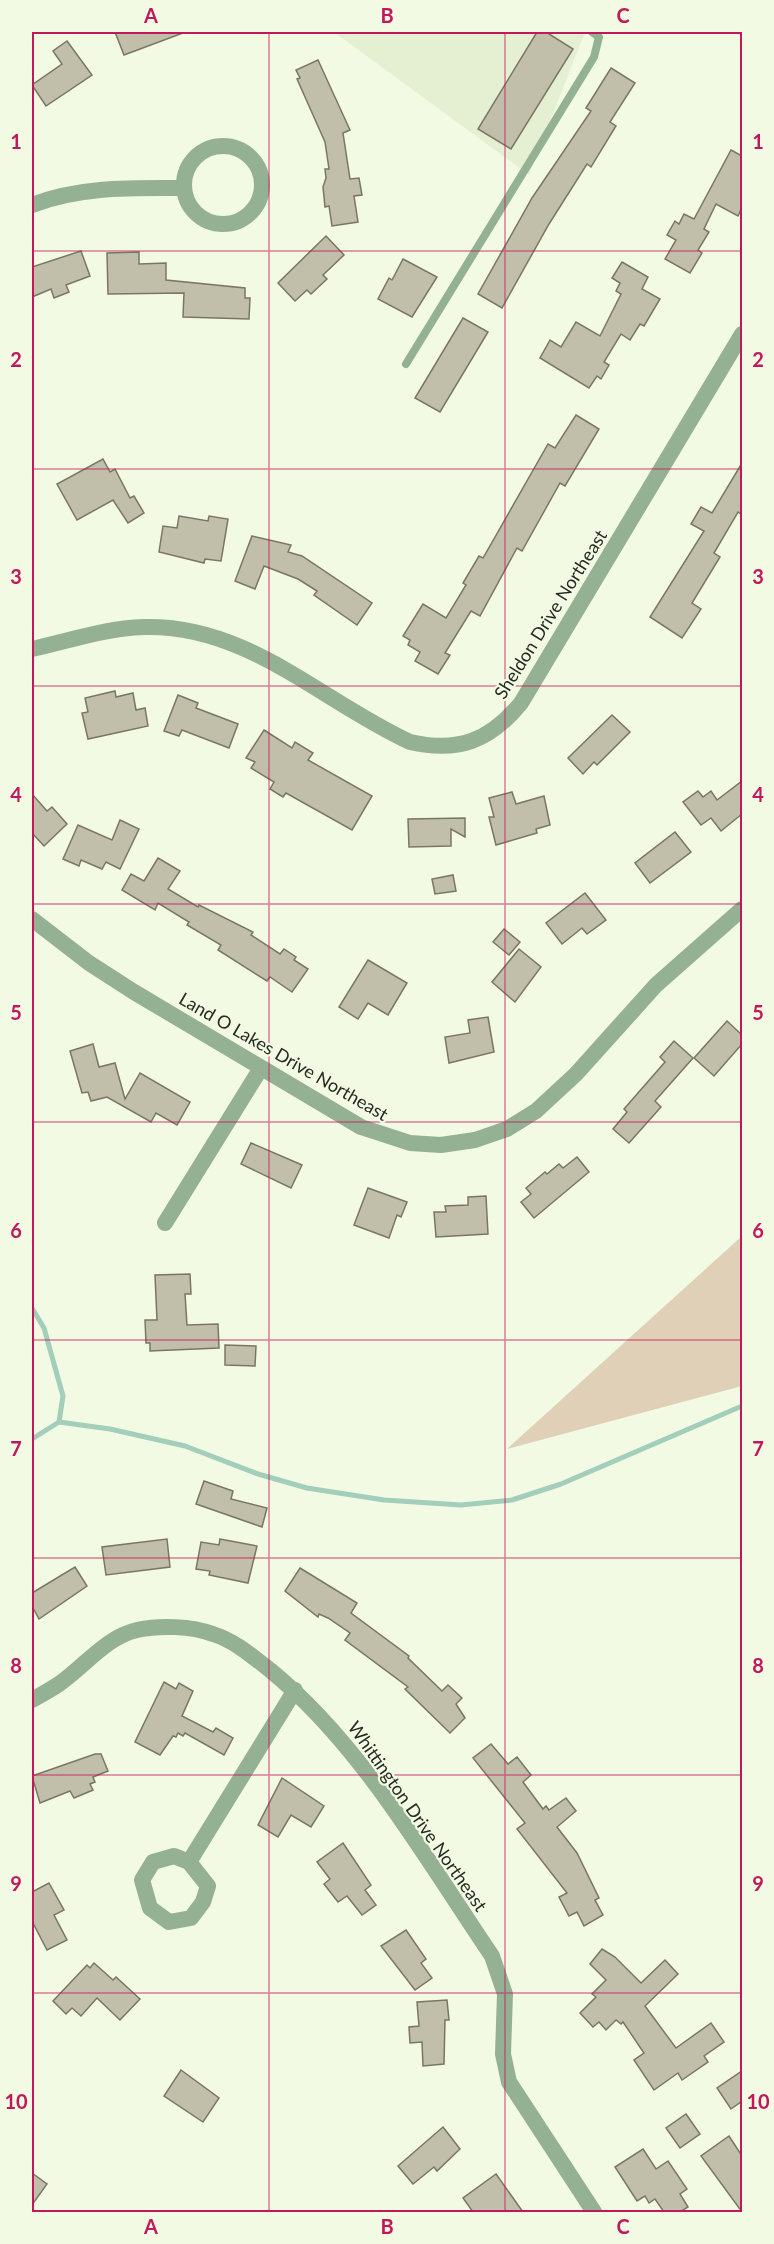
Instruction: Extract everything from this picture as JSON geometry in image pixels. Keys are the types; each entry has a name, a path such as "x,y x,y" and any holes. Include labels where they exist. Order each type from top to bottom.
{"street":[{"path":"220,146 240,150 249,155 256,163 262,182 258,202 253,211 236,222 226,224 216,224 198,215 186,198 184,188 185,178 194,160 210,148 220,146"},
{"path":"32,205 82,192 121,188 184,188"},
{"name":"Sheldon Drive Northeast","path":"32,650 142,627 171,627 210,634 248,648 410,742 429,746 450,746 471,742 506,720 521,703 742,334"},
{"name":"Land O Lakes Drive Northeast","path":"32,919 125,986 361,1127 385,1137 410,1143 441,1145 475,1140 507,1129 536,1111 576,1074 656,985 742,909"},
{"path":"165,1223 261,1068"},
{"name":"Whittington Drive Northeast","path":"32,1700 59,1685 114,1640 136,1630 181,1628 215,1634 243,1648 295,1690 326,1721 354,1755 492,1956 505,1994 503,2054 510,2082 594,2212"},
{"path":"189,1862 295,1690"}],"lane":[{"path":"406,364 594,57 599,37 592,32"}],"shaded area":[{"path":"334,32 585,32 529,175"},
{"path":"742,1236 742,1386 507,1449"}],"building":[{"path":"115,32 183,32 183,33 124,55"},
{"path":"537,32 546,32 573,49 511,149 478,129"},
{"path":"67,41 92,75 46,106 32,85 62,64 53,51"},
{"path":"318,60 350,130 343,133 350,179 359,178 362,195 354,196 358,222 332,226 329,206 325,207 323,187 326,178 325,169 329,169 325,142 297,79 300,78 296,70"},
{"path":"611,68 635,83 610,122 616,126 591,167 587,164 549,224 502,308 478,294 532,198 591,111 586,108"},
{"path":"731,150 742,156 742,207 738,216 716,204 704,229 709,232 698,250 702,253 690,273 665,259 676,240 667,235 675,221 679,224 684,214 694,219"},
{"path":"326,236 344,255 323,275 327,279 311,294 307,290 295,301 278,283"},
{"path":"81,251 90,276 66,285 69,292 54,298 51,289 32,297 32,267"},
{"path":"139,252 139,264 166,263 166,280 245,288 245,298 250,298 249,319 183,317 184,293 108,294 107,253"},
{"path":"403,259 437,277 412,317 378,299 389,278 392,280"},
{"path":"622,262 648,277 642,289 660,299 644,326 640,324 630,340 621,334 604,362 609,365 601,379 597,376 589,388 540,358 550,340 561,347 576,322 600,336 621,294 616,291 620,283 612,278"},
{"path":"463,318 488,332 440,412 415,398"},
{"path":"576,415 599,429 565,486 560,483 522,551 517,548 480,616 471,611 445,653 450,655 438,674 415,661 420,652 408,645 410,640 403,636 423,604 446,618 466,585 463,583 479,556 483,558 548,444 555,448"},
{"path":"103,459 110,472 115,469 130,498 134,496 144,513 128,523 113,500 77,520 57,484"},
{"path":"742,463 742,515 738,512 714,553 720,557 692,603 701,609 682,638 650,617 704,531 691,524 701,507 712,513"},
{"path":"179,516 208,521 209,516 228,519 221,561 205,559 204,563 159,552 163,526 177,528"},
{"path":"252,536 291,545 288,552 302,556 372,603 357,625 314,595 317,591 298,579 264,566 255,589 235,581"},
{"path":"115,691 116,697 133,693 136,710 145,708 148,726 88,739 82,713 88,712 85,698"},
{"path":"178,695 198,703 196,708 238,724 229,748 182,730 179,736 164,731"},
{"path":"612,715 630,732 597,765 594,762 583,774 568,758"},
{"path":"264,730 292,748 295,742 313,753 308,760 372,796 352,830 286,793 283,797 270,789 274,782 251,768 255,762 246,758"},
{"path":"742,781 742,814 721,831 711,818 701,825 683,802 698,791 703,797 711,791 717,800"},
{"path":"512,792 516,804 544,796 550,825 536,829 537,833 496,845 489,817 494,817 489,798"},
{"path":"32,794 47,811 52,807 67,824 44,846 32,833"},
{"path":"465,818 465,837 451,829 451,846 409,847 408,819"},
{"path":"120,820 139,829 120,869 106,862 102,869 81,860 79,866 63,859 78,825 112,840"},
{"path":"675,832 691,852 650,883 635,863"},
{"path":"158,858 180,871 168,889 198,907 199,905 253,932 251,935 280,954 284,949 296,957 294,960 308,969 292,992 270,977 267,981 218,950 221,945 187,925 189,922 158,903 155,910 122,890 131,874 144,881"},
{"path":"453,875 456,891 435,894 432,879"},
{"path":"585,893 606,920 587,934 582,928 562,944 546,923"},
{"path":"504,929 520,942 509,955 493,942"},
{"path":"519,949 541,967 515,1002 492,982"},
{"path":"368,960 407,983 388,1015 368,1003 358,1019 339,1007"},
{"path":"488,1017 494,1052 449,1063 445,1037 470,1033 468,1020"},
{"path":"727,1021 742,1035 742,1044 714,1076 694,1058"},
{"path":"674,1041 693,1058 655,1101 661,1107 629,1143 613,1129 627,1112 624,1109 665,1062 660,1057"},
{"path":"93,1044 99,1067 115,1063 125,1099 140,1073 190,1102 177,1125 156,1113 151,1122 107,1097 91,1101 88,1092 82,1093 70,1051"},
{"path":"251,1143 302,1165 291,1188 241,1164"},
{"path":"577,1157 589,1172 534,1218 521,1202 531,1194 526,1188 545,1172 547,1174 559,1164 563,1168"},
{"path":"368,1188 407,1202 401,1217 397,1215 389,1238 354,1225"},
{"path":"486,1196 488,1234 436,1237 434,1212 446,1212 445,1206 468,1205 468,1197"},
{"path":"190,1274 191,1294 185,1294 187,1325 218,1324 219,1348 150,1351 150,1343 146,1343 145,1320 157,1320 155,1275"},
{"path":"225,1345 256,1346 255,1366 225,1365"},
{"path":"204,1481 233,1491 231,1499 267,1508 262,1527 196,1504"},
{"path":"167,1539 170,1567 106,1575 102,1547"},
{"path":"220,1539 257,1546 248,1583 209,1575 210,1571 196,1569 201,1542 219,1545"},
{"path":"75,1567 87,1586 39,1619 32,1606 32,1593"},
{"path":"300,1568 357,1603 351,1613 409,1656 408,1658 442,1691 448,1685 462,1698 456,1704 465,1718 450,1733 405,1689 408,1687 345,1640 350,1633 328,1618 319,1614 318,1617 285,1591"},
{"path":"164,1682 176,1689 179,1683 193,1691 182,1716 213,1732 216,1728 233,1738 224,1755 185,1733 183,1736 178,1733 176,1737 173,1736 160,1755 135,1742"},
{"path":"491,1744 508,1764 517,1757 531,1775 523,1782 543,1809 546,1806 549,1810 566,1798 576,1811 557,1827 577,1853 599,1898 595,1900 603,1915 584,1926 577,1912 569,1916 559,1897 567,1893 517,1829 525,1823 473,1758"},
{"path":"95,1754 101,1754 108,1771 93,1777 95,1782 90,1784 93,1790 74,1798 70,1791 40,1803 32,1776"},
{"path":"282,1778 324,1806 311,1827 291,1815 278,1837 258,1825"},
{"path":"343,1843 371,1885 365,1890 376,1905 362,1915 347,1896 338,1902 324,1884 330,1879 317,1862"},
{"path":"49,1883 64,1910 54,1915 67,1940 47,1950 32,1921 32,1892"},
{"path":"406,1930 426,1959 421,1963 432,1978 415,1990 381,1946"},
{"path":"602,1949 615,1957 641,1983 665,1960 678,1974 645,2006 676,2048 711,2023 724,2042 704,2056 708,2062 682,2080 678,2073 654,2090 634,2060 644,2053 623,2022 621,2024 616,2020 606,2030 599,2022 593,2027 580,2013 596,1997 592,1994 606,1980 590,1964"},
{"path":"94,1963 113,1980 116,1977 140,1999 120,2020 97,1998 81,2016 72,2008 66,2014 53,2001 87,1965 90,1968"},
{"path":"447,2000 449,2020 445,2020 444,2064 423,2066 422,2042 410,2043 409,2027 419,2026 417,2002"},
{"path":"181,2070 219,2098 203,2122 164,2096"},
{"path":"742,2071 742,2101 731,2109 717,2088"},
{"path":"686,2114 700,2134 680,2148 666,2128"},
{"path":"443,2127 460,2149 437,2171 434,2167 413,2184 398,2166"},
{"path":"729,2136 742,2156 742,2212 701,2156"},
{"path":"643,2149 656,2169 668,2161 687,2189 680,2194 688,2207 680,2212 664,2212 655,2199 649,2203 645,2196 637,2201 615,2167"},
{"path":"32,2173 47,2184 32,2205"},
{"path":"496,2174 523,2212 473,2212 463,2198"}],"waterway":[{"path":"32,1308 44,1328 63,1396 59,1422"},
{"path":"32,1439 59,1422 110,1429 185,1446 258,1474 307,1488 384,1500 461,1505 512,1500 561,1484 742,1406"}]}
